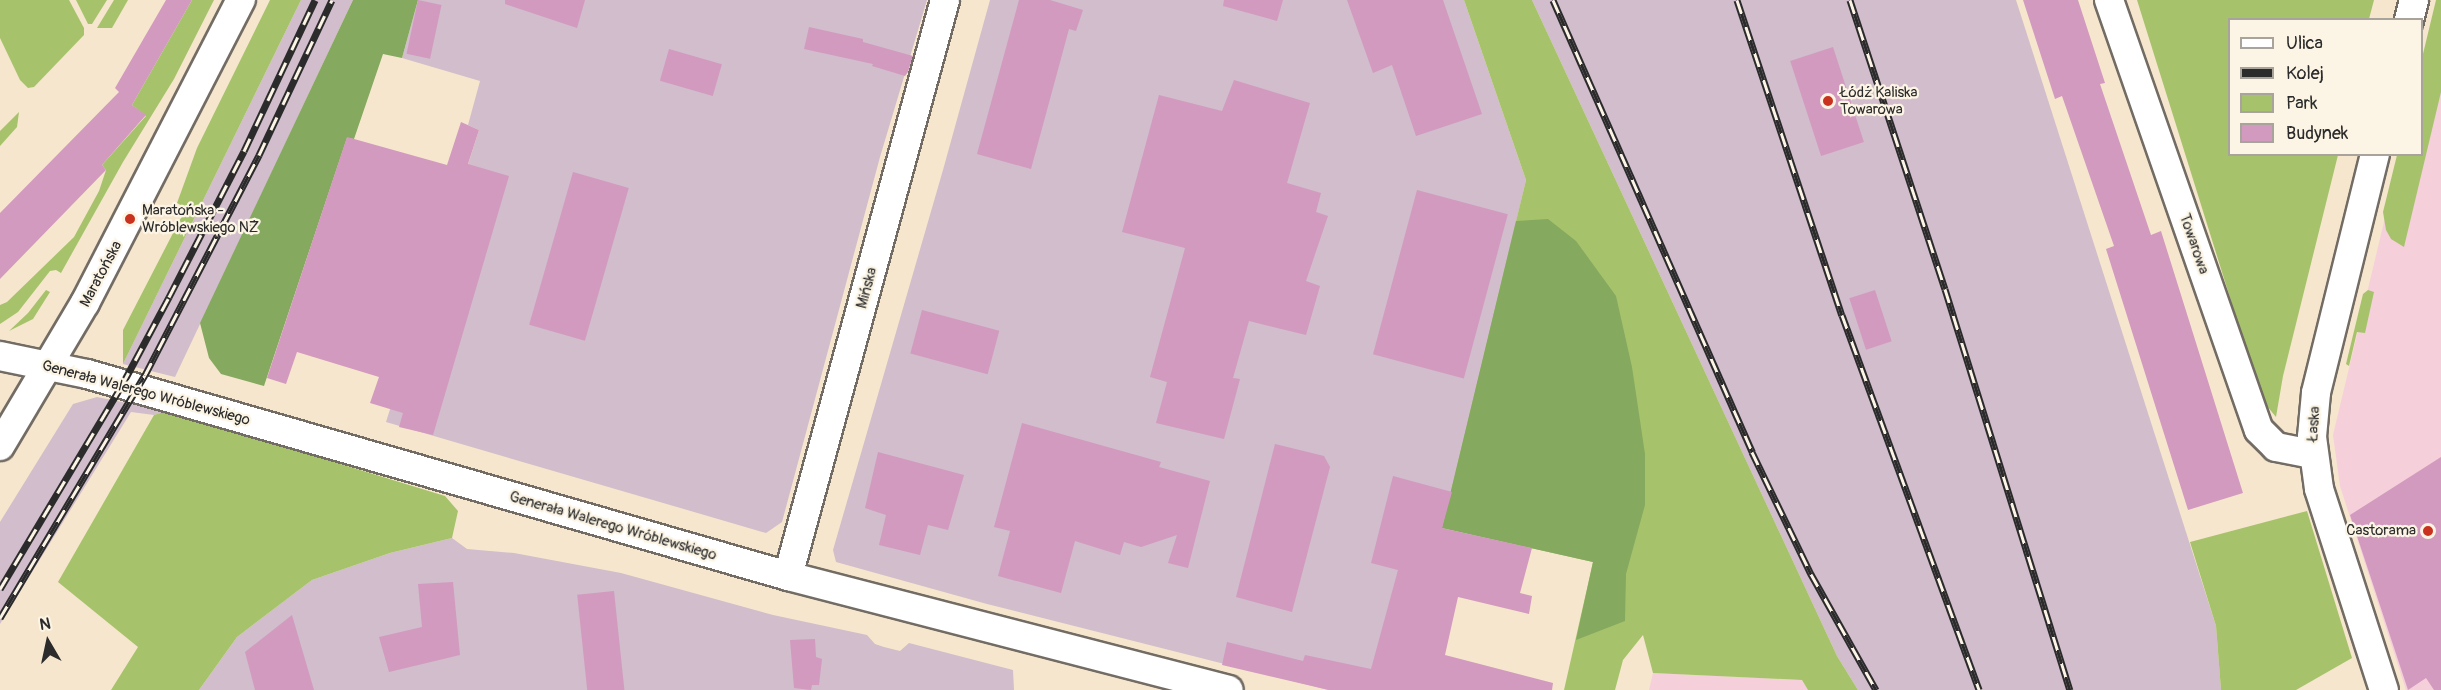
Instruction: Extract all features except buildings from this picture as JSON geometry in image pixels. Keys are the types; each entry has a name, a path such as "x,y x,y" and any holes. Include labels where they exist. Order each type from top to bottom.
{"street":[{"name":"Maratońska","path":"0,446 49,366 130,219 241,0"},
{"name":"Mińska","path":"788,576 945,0"},
{"name":"Towarowa","path":"2109,0 2259,430 2276,447 2312,454"},
{"path":"2410,18 2414,0"},
{"name":"Łaska","path":"2375,156 2316,393 2312,454 2319,489 2384,690"},
{"name":"Generała Walerego Wróblewskiego","path":"0,356 87,374 788,576 1228,690"}],"shaded area":[{"path":"301,0 353,0 175,377 123,364"},
{"path":"418,0 927,0 880,157 782,522 766,533 386,422 479,130 468,125 480,81 402,58"},
{"path":"990,0 1464,0 1526,180 1405,690 1328,690 987,604 836,562 833,550"},
{"path":"1532,0 2016,0 2216,626 2221,690 1858,690 1837,656"},
{"path":"2441,0 2441,690 2406,690 2340,486 2333,435 2400,156 2423,156"},
{"path":"97,397 167,411 154,415 131,412 0,624 0,522 73,404"},
{"path":"452,538 467,549 514,553 621,573 773,615 867,635 875,644 900,651 909,643 1013,670 1014,690 199,690 237,637 312,580 390,553"},
{"path":"1653,673 1802,680 1808,690 1649,690"}],"green space":[{"path":"0,0 69,0 84,28 84,35 34,87 28,88 20,80 0,38"},
{"path":"76,0 107,0 92,24 88,24"},
{"path":"114,0 128,0 112,28 97,28"},
{"path":"192,0 214,0 174,79 123,162 61,273 56,270 50,271 18,312 0,324 0,305 7,302 74,237 99,191 106,170 102,165 146,116 132,105"},
{"path":"270,0 301,0 123,364 123,330 186,208 177,203 197,148"},
{"path":"353,0 418,0 402,58 383,54 354,139 347,138 264,386 221,374 209,358 200,323"},
{"path":"1464,0 1532,0 1837,656 1858,690 1808,690 1802,680 1653,673 1643,635 1623,660 1615,690 1564,690 1593,562 1442,528 1526,180"},
{"path":"2137,0 2374,0 2369,18 2228,18 2228,156 2338,156 2283,376 2276,417 2262,400"},
{"path":"2436,0 2441,0 2441,92 2404,247 2391,239 2386,230 2383,212 2397,156 2423,156 2423,54"},
{"path":"19,112 17,127 0,146 0,131"},
{"path":"1548,219 1576,241 1616,296 1632,367 1645,454 1645,505 1626,574 1625,621 1576,640 1593,562 1442,528 1516,221"},
{"path":"46,290 50,292 33,319 9,331 28,313"},
{"path":"2368,290 2374,292 2365,333 2357,332 2349,366 2346,364 2363,294"},
{"path":"167,411 445,496 458,511 452,538 390,553 312,580 237,637 199,690 111,690 138,647 58,582 154,415"},
{"path":"2307,511 2352,658 2296,690 2221,690 2216,626 2190,542"}],"railway":[{"path":"0,589 122,385 244,151 315,0"},
{"path":"0,618 145,375 259,155 332,0"},
{"path":"1553,0 1752,452 1811,574 1876,690"},
{"path":"1737,0 1842,315 1979,690"},
{"path":"1850,0 1945,289 2070,690"}],"place":[{"name":"Łódź Kaliska Towarowa","path":"1828,101"},
{"name":"Maratońska - Wróblewskiego NŻ","path":"130,219"},
{"name":"Castorama","path":"2428,531"}]}
